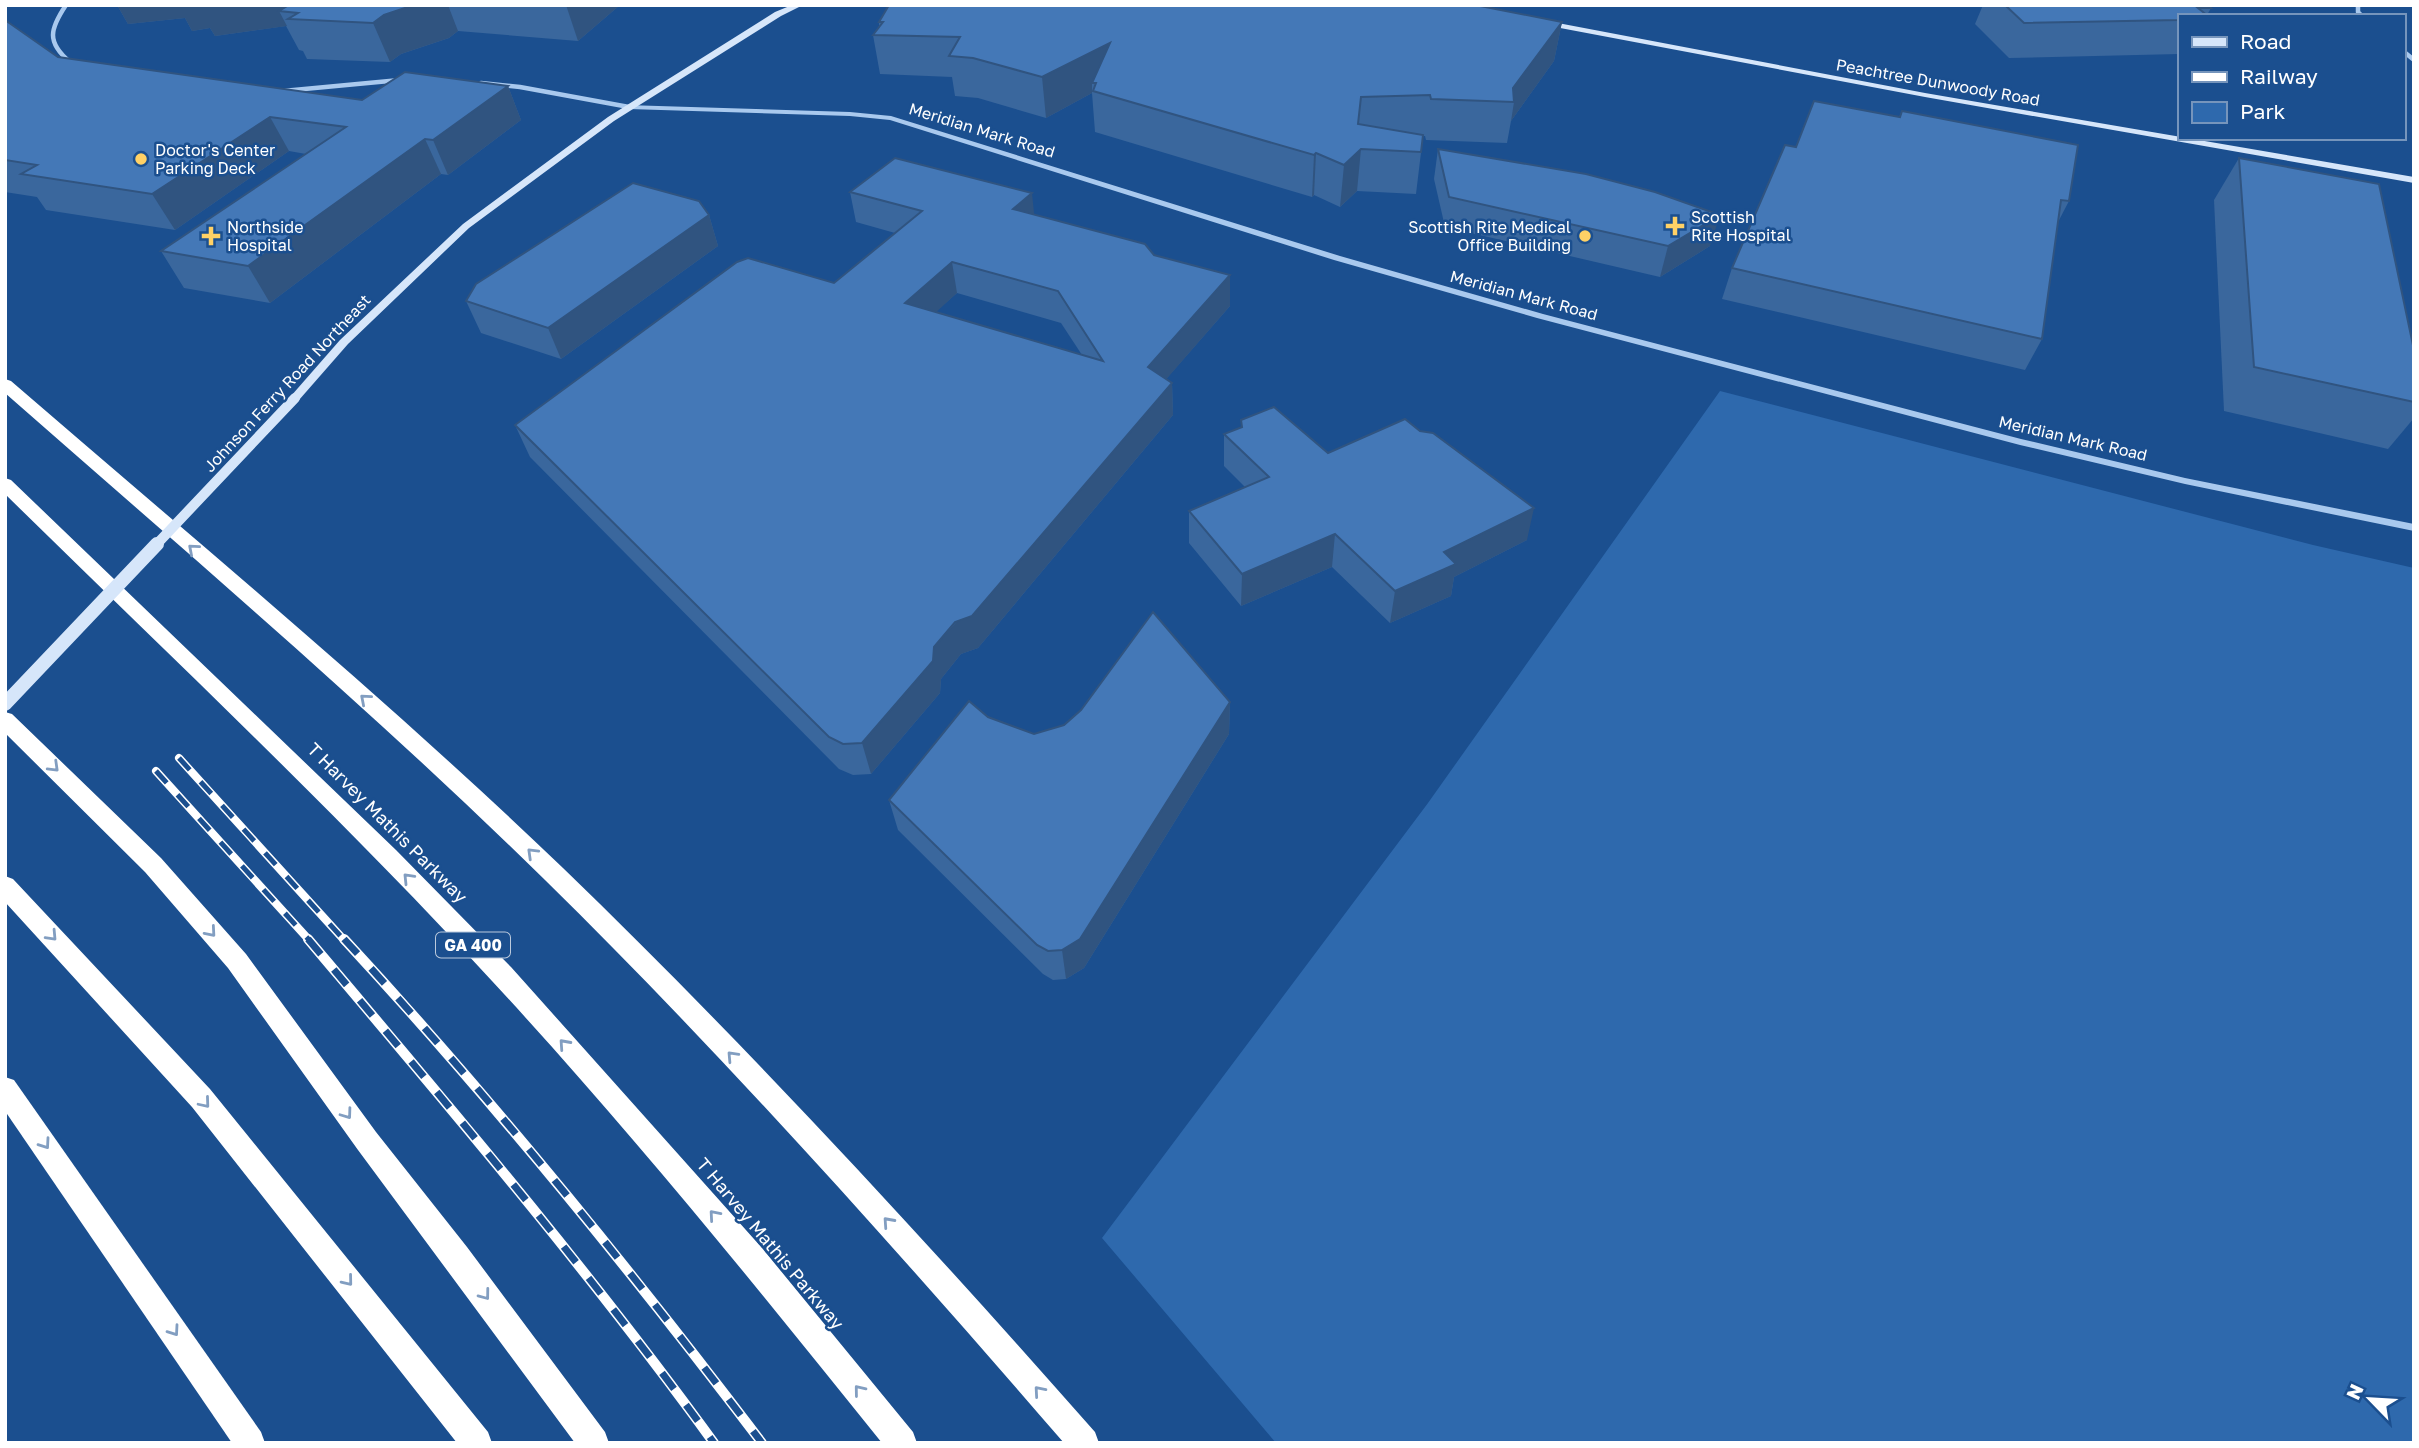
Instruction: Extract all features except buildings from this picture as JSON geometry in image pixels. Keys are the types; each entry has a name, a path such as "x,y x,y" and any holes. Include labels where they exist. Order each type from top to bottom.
{"highway":[{"path":"5,384 372,705 581,901 845,1174 1084,1443"},
{"name":"T Harvey Mathis Parkway","path":"5,484 388,857 502,975 752,1258 902,1443"},
{"path":"5,720 153,865 237,961 359,1130 457,1257 594,1443"},
{"path":"5,886 201,1098 477,1443"},
{"path":"5,1089 250,1443"}],"main road":[{"name":"Johnson Ferry Road Northeast","path":"5,705 295,398 344,342 466,226 629,107 778,14 799,5"},
{"name":"Peachtree Dunwoody Road","path":"1537,21 1938,97 2178,139"},
{"name":"Peachtree Dunwoody Road","path":"2185,140 2414,180"}],"street":[{"path":"66,5 52,35 53,46 74,65"},
{"path":"275,91 407,80"},
{"path":"470,82 520,87 629,107"},
{"name":"Meridian Mark Road","path":"629,107 850,114 891,118 1337,258 1553,319 2020,442 2185,481 2414,528"}],"green space":[{"path":"1720,391 2313,545 2414,568 2414,1443 1276,1443 1102,1238 1428,803"}],"railway":[{"path":"179,758 345,941"},
{"path":"156,771 310,941"},
{"path":"308,939 566,1250 714,1443"},
{"path":"344,939 453,1061 559,1186 662,1313 762,1443"}],"place":[{"name":"Doctor's Center Parking Deck","path":"141,159"},
{"name":"Scottish Rite Hospital","path":"1675,226"},
{"name":"Northside Hospital","path":"211,236"},
{"name":"Scottish Rite Medical Office Building","path":"1585,236"}]}
